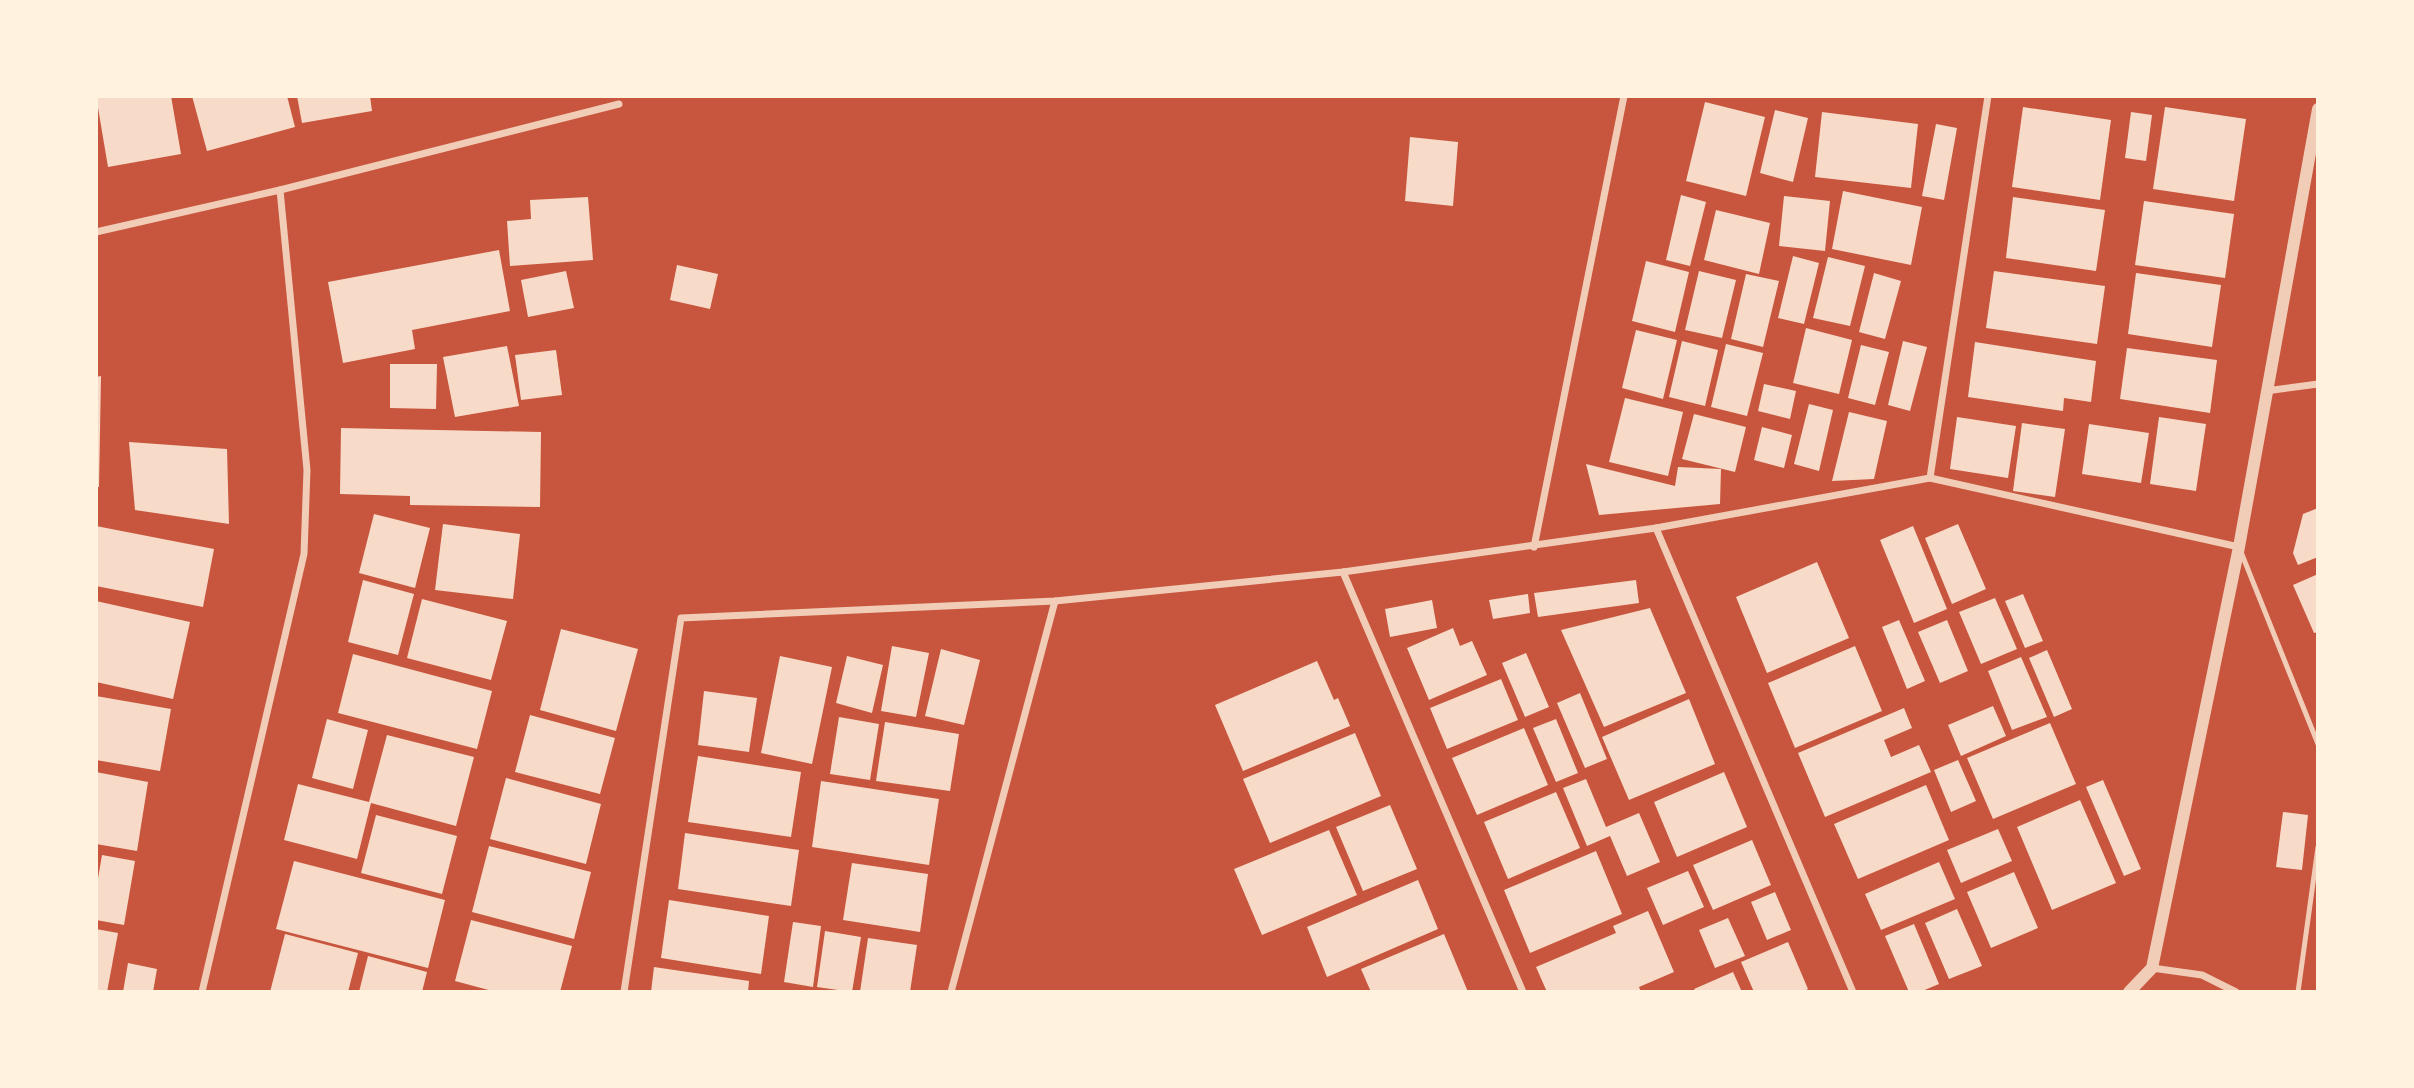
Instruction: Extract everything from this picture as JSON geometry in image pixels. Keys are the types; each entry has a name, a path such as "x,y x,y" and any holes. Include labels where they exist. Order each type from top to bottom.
{"street":[{"path":"1534,547 1624,96"},
{"path":"1930,478 1987,96"},
{"path":"96,232 280,190 618,104"},
{"path":"2129,992 2152,968 2239,547 2318,109"},
{"path":"202,992 304,554 307,470 280,190"},
{"path":"2266,392 2318,384"},
{"path":"624,992 681,618 1055,601 1343,572 1656,528 1930,478 2239,547"},
{"path":"1656,528 1853,992"},
{"path":"1343,572 1523,992"},
{"path":"951,992 1055,601"},
{"path":"2152,968 2202,975 2236,992"}],"lane":[{"path":"2239,547 2318,744"},
{"path":"2298,992 2318,847"}],"building":[{"path":"96,96 171,96 181,154 108,167"},
{"path":"192,96 287,96 295,127 207,151"},
{"path":"297,96 370,96 372,111 302,123"},
{"path":"1705,102 1765,117 1746,196 1686,181"},
{"path":"2023,107 2111,120 2100,200 2012,187"},
{"path":"2165,107 2246,119 2234,201 2153,189"},
{"path":"1775,110 1808,118 1793,182 1760,173"},
{"path":"1822,112 1918,124 1911,188 1815,177"},
{"path":"2131,112 2152,115 2146,161 2125,158"},
{"path":"1936,124 1957,128 1944,200 1922,196"},
{"path":"1410,137 1458,142 1453,206 1405,201"},
{"path":"1843,191 1922,207 1911,265 1832,249"},
{"path":"1681,195 1706,202 1690,266 1666,260"},
{"path":"1784,196 1830,201 1825,251 1779,246"},
{"path":"588,197 593,260 510,266 507,221 531,219 530,200"},
{"path":"2013,197 2105,210 2096,271 2006,258"},
{"path":"2144,201 2234,214 2225,278 2135,265"},
{"path":"1716,210 1770,223 1759,274 1704,260"},
{"path":"499,250 510,311 412,330 415,349 343,363 328,282"},
{"path":"1793,256 1819,263 1804,324 1778,318"},
{"path":"1828,257 1865,266 1850,326 1813,318"},
{"path":"1646,261 1689,272 1675,332 1632,321"},
{"path":"677,265 718,274 710,309 670,300"},
{"path":"566,271 574,308 528,317 521,280"},
{"path":"1699,271 1736,280 1722,338 1685,330"},
{"path":"1994,271 2105,286 2097,344 1986,328"},
{"path":"1874,273 1901,281 1885,339 1859,332"},
{"path":"2136,273 2221,285 2212,347 2128,334"},
{"path":"1746,274 1779,281 1763,347 1731,339"},
{"path":"1806,328 1852,340 1839,394 1793,383"},
{"path":"1636,330 1677,340 1663,399 1622,388"},
{"path":"1682,341 1718,350 1705,406 1669,397"},
{"path":"1903,341 1927,347 1910,411 1888,405"},
{"path":"1975,342 2096,361 2091,402 2064,398 2063,411 1968,397"},
{"path":"1726,344 1763,353 1747,416 1711,407"},
{"path":"1861,345 1889,352 1875,405 1848,398"},
{"path":"507,346 519,406 455,417 443,357"},
{"path":"2127,348 2217,360 2210,413 2120,399"},
{"path":"556,350 562,395 521,400 515,355"},
{"path":"390,364 437,364 436,409 390,408"},
{"path":"101,376 99,487 96,487 96,377"},
{"path":"1764,384 1796,391 1790,419 1758,411"},
{"path":"1625,398 1683,412 1668,476 1609,462"},
{"path":"1809,404 1833,410 1819,471 1794,464"},
{"path":"1849,412 1887,421 1874,479 1832,481"},
{"path":"1694,414 1746,427 1735,472 1682,459"},
{"path":"1957,417 2016,426 2008,478 1950,469"},
{"path":"2159,417 2206,424 2196,491 2150,484"},
{"path":"2022,423 2065,429 2055,497 2013,491"},
{"path":"2089,424 2149,433 2141,483 2082,474"},
{"path":"1762,427 1792,435 1784,468 1754,460"},
{"path":"341,428 541,432 540,507 410,505 410,496 340,494"},
{"path":"129,442 227,449 229,524 135,510"},
{"path":"1586,464 1675,486 1678,467 1721,469 1720,504 1599,515"},
{"path":"2318,508 2318,557 2298,565 2293,553 2303,514"},
{"path":"374,514 430,528 415,588 359,573"},
{"path":"443,524 520,534 513,599 435,590"},
{"path":"1958,524 1986,589 1952,604 1925,538"},
{"path":"96,526 214,549 203,607 96,586"},
{"path":"1913,526 1947,609 1914,623 1880,540"},
{"path":"1817,562 1849,638 1767,673 1736,597"},
{"path":"2318,574 2318,632 2314,633 2293,585"},
{"path":"363,580 414,594 398,655 348,642"},
{"path":"1636,580 1639,603 1538,617 1534,593"},
{"path":"1528,594 1530,613 1493,619 1489,600"},
{"path":"2023,594 2043,641 2025,648 2005,601"},
{"path":"1995,598 2017,649 1981,664 1959,612"},
{"path":"422,599 507,621 491,680 407,658"},
{"path":"1432,600 1437,628 1390,637 1385,609"},
{"path":"96,601 190,622 173,699 96,682"},
{"path":"1650,608 1686,693 1604,727 1561,630"},
{"path":"1899,620 1925,681 1907,689 1882,627"},
{"path":"1947,620 1968,671 1940,683 1918,632"},
{"path":"1453,628 1460,646 1472,641 1487,675 1429,700 1407,648"},
{"path":"561,629 638,649 616,731 540,710"},
{"path":"892,646 929,653 916,717 881,711"},
{"path":"1855,646 1882,711 1795,748 1768,683"},
{"path":"941,649 980,660 964,725 925,716"},
{"path":"2047,650 2072,709 2054,717 2029,658"},
{"path":"1526,653 1549,707 1525,717 1502,663"},
{"path":"353,654 492,691 477,749 338,713"},
{"path":"780,656 832,667 812,764 761,753"},
{"path":"847,656 883,665 872,713 836,703"},
{"path":"2021,657 2047,717 2012,730 1988,671"},
{"path":"1317,661 1334,700 1338,698 1350,726 1243,771 1215,705"},
{"path":"1501,679 1518,720 1447,749 1430,708"},
{"path":"704,691 757,698 749,752 698,745"},
{"path":"1580,693 1607,759 1585,768 1557,703"},
{"path":"96,696 171,709 160,771 96,760"},
{"path":"1689,699 1715,764 1629,800 1602,737"},
{"path":"1993,706 2006,736 1961,756 1948,725"},
{"path":"1904,708 1912,728 1884,740 1891,757 1919,745 1931,772 1825,817 1798,753"},
{"path":"530,715 615,738 600,794 515,772"},
{"path":"839,717 879,724 870,780 830,774"},
{"path":"327,719 368,730 353,789 312,778"},
{"path":"1556,719 1578,773 1556,782 1533,728"},
{"path":"885,722 959,734 950,791 876,781"},
{"path":"2050,723 2076,784 1993,819 1967,758"},
{"path":"1524,728 1548,785 1477,815 1452,758"},
{"path":"1355,733 1381,796 1270,843 1243,779"},
{"path":"387,735 474,757 456,826 371,803 357,859 284,840 298,784 369,802"},
{"path":"698,756 801,772 791,837 688,822"},
{"path":"1958,760 1976,801 1951,812 1934,770"},
{"path":"96,772 148,782 137,851 96,844"},
{"path":"1724,772 1747,827 1677,857 1654,802"},
{"path":"506,778 601,804 586,864 490,839"},
{"path":"1586,779 1606,827 1639,813 1660,862 1627,876 1610,836 1587,846 1563,788"},
{"path":"2103,780 2141,869 2124,876 2086,787"},
{"path":"821,781 939,799 929,865 812,847"},
{"path":"1926,785 1949,840 1858,879 1834,824"},
{"path":"1556,792 1580,848 1508,879 1484,822"},
{"path":"2080,800 2116,883 2052,910 2017,827"},
{"path":"1390,805 1417,869 1363,891 1336,827"},
{"path":"2283,812 2308,815 2302,870 2276,867"},
{"path":"376,815 457,836 442,894 361,873"},
{"path":"1998,829 2012,861 1961,883 1947,850"},
{"path":"1329,830 1357,895 1262,935 1234,869"},
{"path":"685,833 799,850 791,906 678,889"},
{"path":"1752,840 1771,885 1713,910 1693,865"},
{"path":"489,846 591,872 574,939 472,912"},
{"path":"1596,851 1622,914 1530,953 1504,890"},
{"path":"102,855 135,861 124,925 96,920 96,890"},
{"path":"294,861 445,900 428,968 276,929"},
{"path":"1939,862 1955,899 1881,930 1865,894"},
{"path":"852,863 928,874 920,932 843,920"},
{"path":"1688,871 1704,907 1663,925 1647,888"},
{"path":"2014,872 2038,928 1991,948 1967,892"},
{"path":"1418,880 1438,929 1327,977 1307,927"},
{"path":"1775,892 1791,930 1767,940 1751,902"},
{"path":"669,900 769,916 761,974 661,958"},
{"path":"1957,909 1982,966 1949,979 1925,923"},
{"path":"1648,911 1674,972 1639,987 1641,992 1547,992 1536,967 1616,933 1613,926"},
{"path":"1728,918 1745,956 1715,968 1699,930"},
{"path":"471,920 572,946 560,992 496,992 455,981"},
{"path":"793,922 821,926 813,987 784,982"},
{"path":"1914,924 1939,984 1920,992 1909,992 1885,936"},
{"path":"96,929 118,933 107,992 96,992"},
{"path":"825,931 861,937 852,992 817,987"},
{"path":"285,934 358,953 348,992 270,992"},
{"path":"1444,934 1468,992 1371,992 1361,969"},
{"path":"868,938 917,945 910,992 860,992"},
{"path":"1788,942 1808,989 1803,992 1754,992 1741,962"},
{"path":"368,956 427,972 422,992 359,992"},
{"path":"128,963 157,969 153,992 123,992"},
{"path":"654,967 749,981 748,992 651,992"},
{"path":"1733,972 1742,992 1696,992 1694,989"}]}
